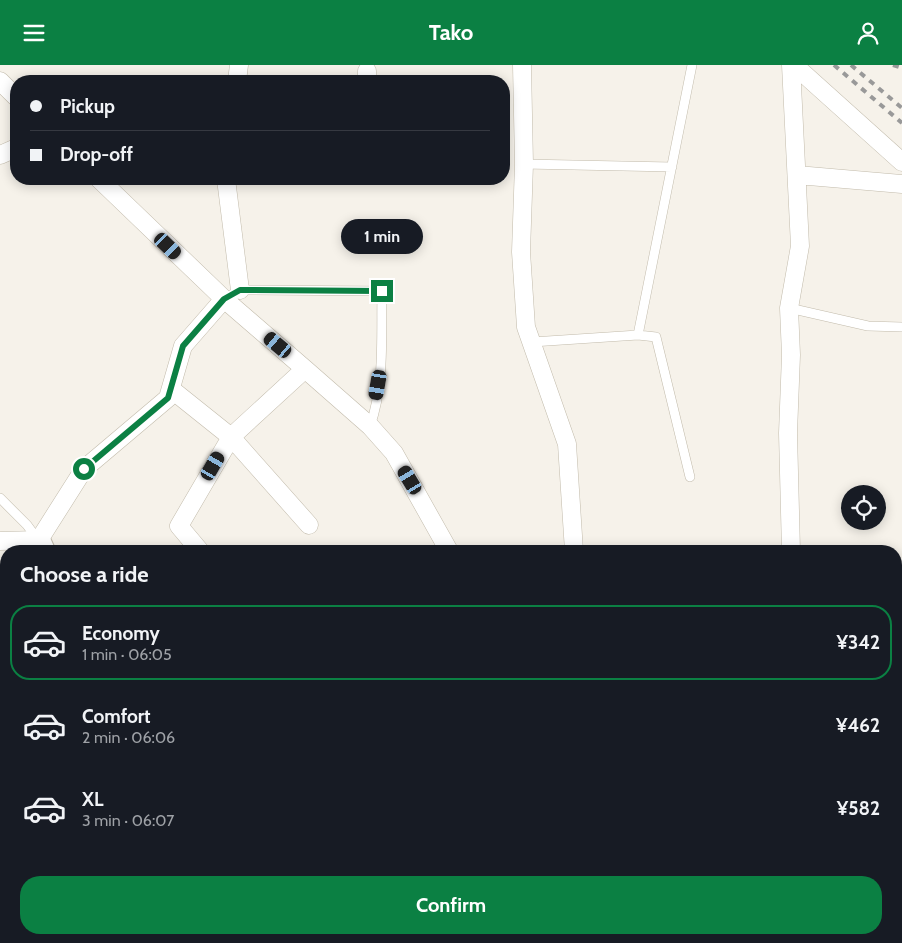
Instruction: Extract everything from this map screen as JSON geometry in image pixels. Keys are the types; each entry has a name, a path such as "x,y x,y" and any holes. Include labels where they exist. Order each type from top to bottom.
{"street":[{"path":"522,65 524,164 521,252 526,327 567,444 574,545"},
{"path":"793,65 902,162"},
{"path":"791,545 787,436 791,355 789,308 800,247 793,65"},
{"path":"0,81 10,91"},
{"path":"797,175 902,184"},
{"path":"105,185 224,299 370,426 394,453 446,545"},
{"path":"227,185 240,290"},
{"path":"43,545 84,469 168,398 183,346 224,299"},
{"path":"195,545 179,526 231,437 306,369"},
{"path":"171,389 231,437 309,525"},
{"path":"0,541 34,545"}],"lane":[{"path":"638,335 692,65"},
{"path":"524,164 672,167"},
{"path":"224,299 240,290 382,291 380,372 370,426"},
{"path":"789,308 868,326 902,327"},
{"path":"532,342 638,335 656,337 690,477"},
{"path":"0,498 26,525 41,545"}],"railway":[{"path":"834,65 902,123"},
{"path":"851,65 902,108"},
{"path":"893,65 902,68"}],"route":[{"path":"84,469 168,398 183,346 224,299 240,290 382,291"}]}
